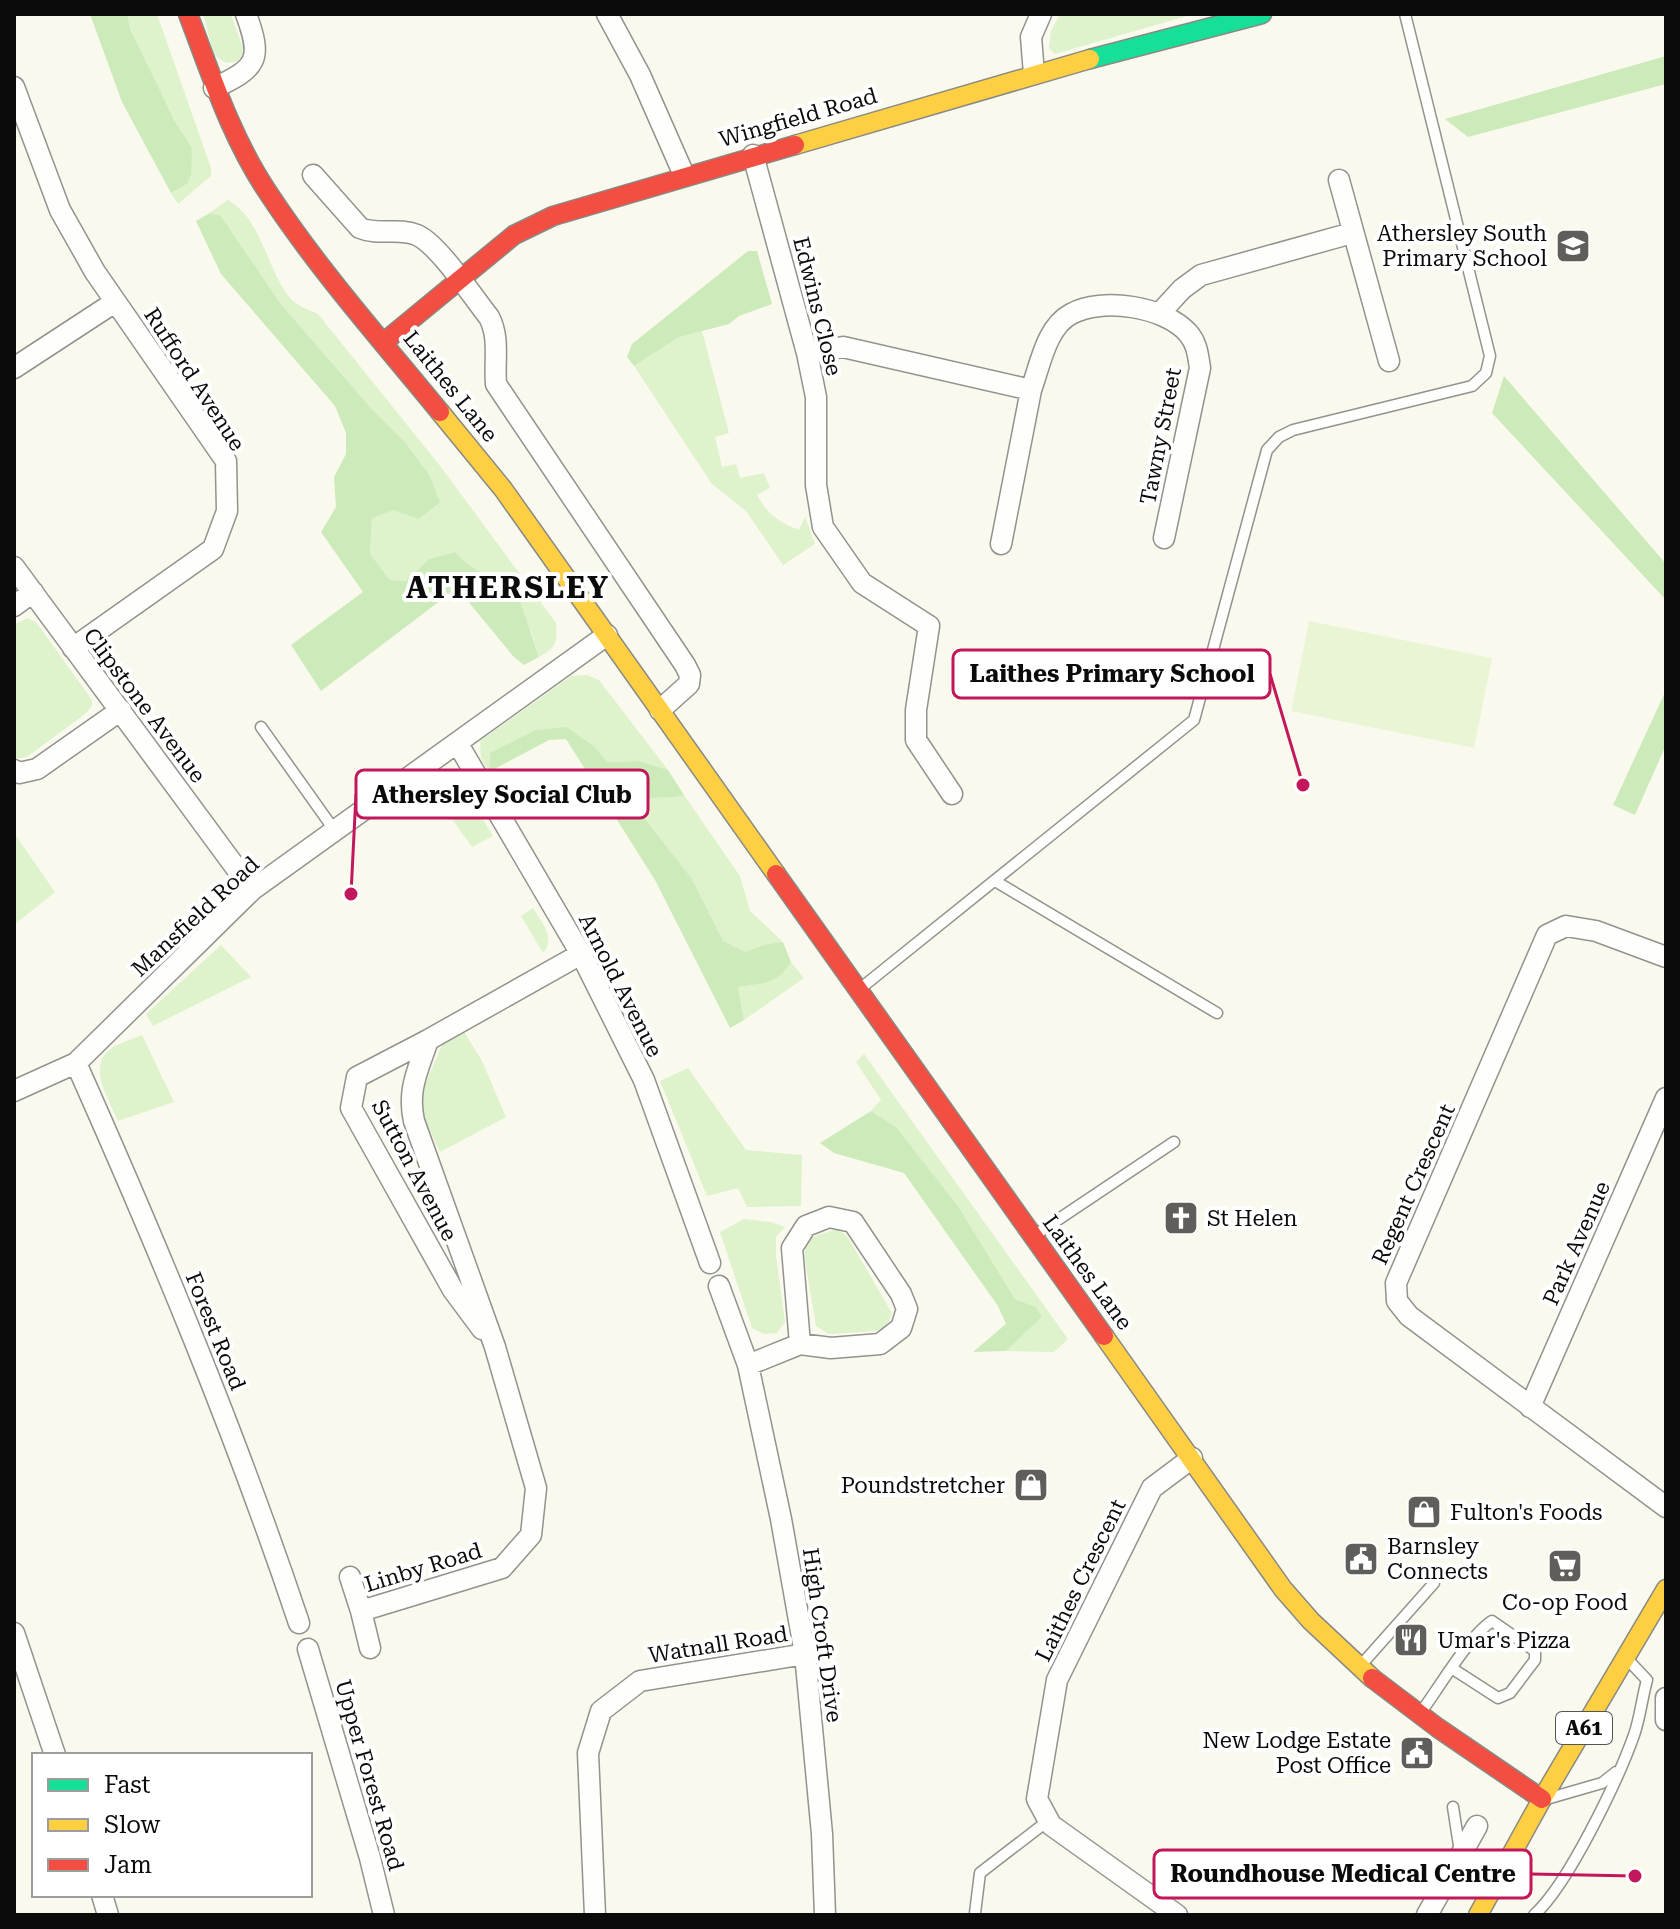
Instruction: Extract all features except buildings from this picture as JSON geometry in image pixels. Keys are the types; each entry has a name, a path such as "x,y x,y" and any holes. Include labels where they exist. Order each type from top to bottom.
{"main road":[{"name":"Laithes Lane","path":"188,14 214,88 266,190 336,285 503,489 1283,1589 1326,1638 1358,1668 1419,1715 1542,1799"},
{"name":"Wingfield Road","path":"384,342 514,235 553,216 1034,74 1262,14"},
{"name":"A61","path":"1478,1915 1542,1799 1666,1589"}],"street":[{"path":"214,88 242,75 250,66 256,52 246,14"},
{"path":"607,14 640,75 684,175"},
{"path":"1034,74 1031,37 1041,14"},
{"name":"Rufford Avenue","path":"14,87 60,210 115,302 226,461 227,511 213,549 73,648"},
{"name":"Edwins Close","path":"753,155 816,397 816,485 823,527 862,583 929,626 916,710 916,740 952,794"},
{"name":"Laithes Lane","path":"313,175 360,228 370,232 417,235 433,246 495,329 496,384 690,675 689,684 660,710"},
{"path":"1339,180 1389,361"},
{"path":"1001,544 1031,390 1051,335 1069,314 1093,307 1127,305 1159,314 1182,289 1201,275 1352,233"},
{"path":"14,368 115,302"},
{"name":"Tawny Street","path":"1159,314 1188,333 1196,346 1200,368 1164,538"},
{"path":"807,353 843,347 1031,390"},
{"name":"Clipstone Avenue","path":"14,567 239,872"},
{"path":"14,606 33,592"},
{"name":"Mansfield Road","path":"14,1091 76,1063 252,890 607,635"},
{"path":"14,770 19,773 37,769 121,710"},
{"name":"Arnold Avenue","path":"458,744 581,954 644,1080 710,1263"},
{"name":"Regent Crescent","path":"1664,1501 1530,1407 1409,1316 1397,1301 1396,1283 1547,935 1566,926 1596,931 1666,957"},
{"name":"Sutton Avenue","path":"495,1347 453,1290 351,1108 357,1077 581,954"},
{"name":"Sutton Avenue","path":"428,1040 414,1081 410,1102 412,1112 495,1347 536,1488 531,1535"},
{"name":"Forest Road","path":"76,1063 150,1232 233,1435 299,1623"},
{"name":"Park Avenue","path":"1530,1407 1666,1098"},
{"path":"748,1365 800,1344 831,1348 880,1344 901,1328 907,1309 901,1294 853,1222 829,1217 806,1226 792,1248 800,1344"},
{"name":"High Croft Drive","path":"719,1286 748,1365 781,1519 805,1654 822,1834 825,1915"},
{"name":"Laithes Crescent","path":"1049,1820 1037,1799 1057,1680 1152,1488 1192,1458"},
{"name":"Linby Road","path":"361,1611 502,1568 531,1535"},
{"name":"Linby Road","path":"350,1577 370,1648"},
{"path":"14,1633 54,1753"},
{"name":"Upper Forest Road","path":"308,1649 384,1915"},
{"name":"Watnall Road","path":"595,1915 588,1753 601,1711 640,1681 805,1654"},
{"path":"1666,1698 1666,1720"},
{"path":"1049,1820 1051,1825 1177,1915"},
{"path":"1427,1915 1477,1826"}],"lane":[{"path":"859,990 1194,720 1267,450 1279,437 1293,430 1472,386 1486,373 1490,356 1405,14"},
{"path":"261,727 335,831"},
{"path":"995,881 1217,1013"},
{"path":"1033,1236 1174,1142"},
{"path":"1358,1668 1434,1583"},
{"path":"1419,1715 1483,1627 1492,1621 1535,1651 1535,1660 1510,1693 1498,1698 1453,1669"},
{"path":"1534,1915 1558,1887 1606,1799 1634,1734 1647,1680 1626,1657"},
{"path":"1542,1799 1602,1783 1613,1777 1620,1767"},
{"path":"1453,1807 1461,1856"},
{"path":"975,1913 980,1873 1049,1820"}],"green space":[{"path":"90,14 127,14 131,31 174,120 192,148 191,174 187,184 171,193 122,102"},
{"path":"127,14 157,14 211,168 211,176 178,204 171,193 187,184 192,148 145,66"},
{"path":"203,14 231,14 243,56 235,62 226,63 214,55"},
{"path":"1060,14 1194,14 1055,54 1049,48 1051,31"},
{"path":"1666,56 1666,84 1468,137 1445,119"},
{"path":"228,200 240,209 257,232 291,299 318,314 441,467 556,623 555,644 545,654 539,657 531,631 455,552 429,559 407,581 390,580 370,554 372,518 394,510 428,473 405,442 370,407 280,303 220,216 208,214"},
{"path":"208,214 220,215 280,303 370,407 405,442 428,473 440,502 419,519 394,510 372,518 370,554 390,580 406,581 429,559 455,552 466,563 519,598 539,657 524,665 513,656 457,588 321,691 291,645 363,592 321,532 336,507 334,477 346,454 346,433 335,406 221,274 196,221"},
{"path":"748,251 757,251 772,304 739,316 729,324 679,337 634,366 627,357 632,344"},
{"path":"702,331 729,433 715,437 722,467 736,464 740,478 764,473 770,488 757,495 765,508 799,530 805,517 815,544 783,565 746,511 712,484 634,366 679,337"},
{"path":"1504,376 1666,564 1666,600 1492,413"},
{"path":"27,618 36,622 92,700 92,706 27,757 15,759 14,625"},
{"path":"1309,621 1492,658 1474,748 1291,711"},
{"path":"587,675 599,680 668,770 639,761 607,762 595,747 567,727 490,753 489,772 481,758 480,741 571,676"},
{"path":"1666,690 1666,745 1635,815 1613,805"},
{"path":"567,727 595,747 607,762 639,761 668,770 684,795 639,801 642,815 692,879 723,941 745,952 783,942 791,962 786,970 769,982 738,987 744,1020 730,1028 655,880 566,739 549,740 489,772 490,753 536,730"},
{"path":"450,772 456,775 493,836 472,847 427,784 439,774"},
{"path":"684,795 740,876 750,911 783,942 745,952 723,942 692,879 642,815 639,801"},
{"path":"14,833 55,892 14,925"},
{"path":"533,908 548,936 543,953 521,916"},
{"path":"221,945 251,977 153,1026 146,1014"},
{"path":"791,962 804,978 744,1020 738,987 775,979"},
{"path":"463,1030 482,1061 506,1117 440,1152 422,1105 424,1087 442,1045"},
{"path":"142,1035 174,1102 118,1121 102,1086 102,1059 115,1046"},
{"path":"864,1054 1068,1339 1054,1352 1006,1351 1042,1317 1036,1307 1015,1299 958,1206 896,1127 871,1111 881,1100 856,1062"},
{"path":"688,1068 746,1150 802,1155 801,1206 747,1207 738,1188 707,1196 660,1081"},
{"path":"871,1111 896,1127 958,1206 1015,1299 1036,1307 1042,1317 1006,1351 973,1352 1006,1324 998,1306 904,1173 834,1153 820,1143"},
{"path":"744,1219 785,1227 776,1237 785,1322 777,1333 764,1334 752,1328 720,1232"},
{"path":"837,1229 847,1236 892,1313 887,1325 876,1331 829,1334 816,1326 804,1255 809,1238"}],"traffic: fast":[{"path":"1090,59 1262,14"}],"traffic: slow":[{"path":"795,145 1090,59"},
{"path":"440,412 503,489 776,874"},
{"path":"1104,1336 1283,1589 1311,1621 1372,1678"},
{"path":"1478,1915 1542,1799 1666,1589"}],"traffic: jam":[{"path":"188,14 232,127 267,191 329,276 440,412"},
{"path":"384,342 514,235 553,216 795,145"},
{"path":"776,874 1104,1336"},
{"path":"1372,1678 1438,1728 1542,1799"}],"place":[{"name":"Athersley South Primary School","path":"1573,246"},
{"name":"Laithes Primary School","path":"1303,785"},
{"name":"Athersley Social Club","path":"351,894"},
{"name":"St Helen","path":"1181,1218"},
{"name":"Poundstretcher","path":"1031,1485"},
{"name":"Fulton's Foods","path":"1424,1512"},
{"name":"Barnsley Connects","path":"1361,1559"},
{"name":"Co-op Food","path":"1565,1566"},
{"name":"Umar's Pizza","path":"1411,1640"},
{"name":"New Lodge Estate Post Office","path":"1417,1753"},
{"name":"Roundhouse Medical Centre","path":"1635,1876"}],"district":[{"name":"ATHERSLEY","path":"508,588"}]}
